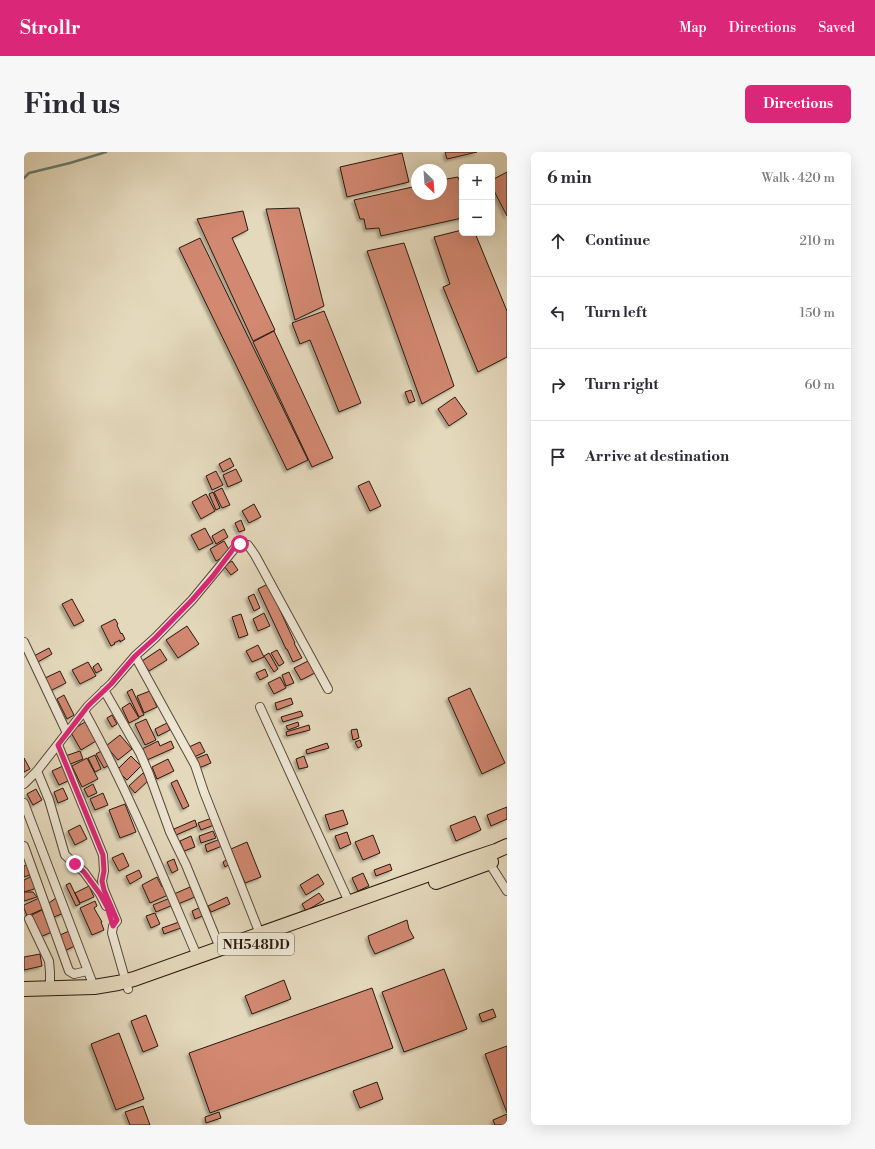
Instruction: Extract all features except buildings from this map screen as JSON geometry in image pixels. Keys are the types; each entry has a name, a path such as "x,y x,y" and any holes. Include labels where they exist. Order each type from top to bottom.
{"highway":[{"name":"NH548DD","path":"24,989 127,985 201,965 487,859 507,846"},
{"name":"NH548DD","path":"24,998 105,994 198,956 349,902 487,859 507,855"}],"street":[{"path":"24,784 37,771 84,711 135,656 192,600 213,576 234,548 240,544 248,545 255,555 328,689"},
{"path":"24,642 67,733"},
{"path":"135,656 197,769 204,792 260,934"},
{"path":"104,690 140,753 170,832 186,865 220,948"},
{"path":"260,706 349,902"},
{"path":"84,711 102,742 126,793 198,956"},
{"path":"58,745 103,855 104,871 102,881 104,890 117,920 113,926 112,933 127,985"},
{"path":"37,771 49,800 64,855 84,872 95,887 107,907 113,926"},
{"path":"24,803 94,987"},
{"path":"24,846 69,971 74,974 87,971"},
{"path":"487,859 507,891"},
{"path":"29,918 49,962 50,989"}],"waterway":[{"path":"24,178 29,173 106,152"}],"route":[{"path":"75,864 84,872 100,894 107,907 113,926 117,920 104,890 102,881 104,871 103,855 58,745 88,706 111,684 135,656 192,600 213,576 234,548 240,544"}]}
